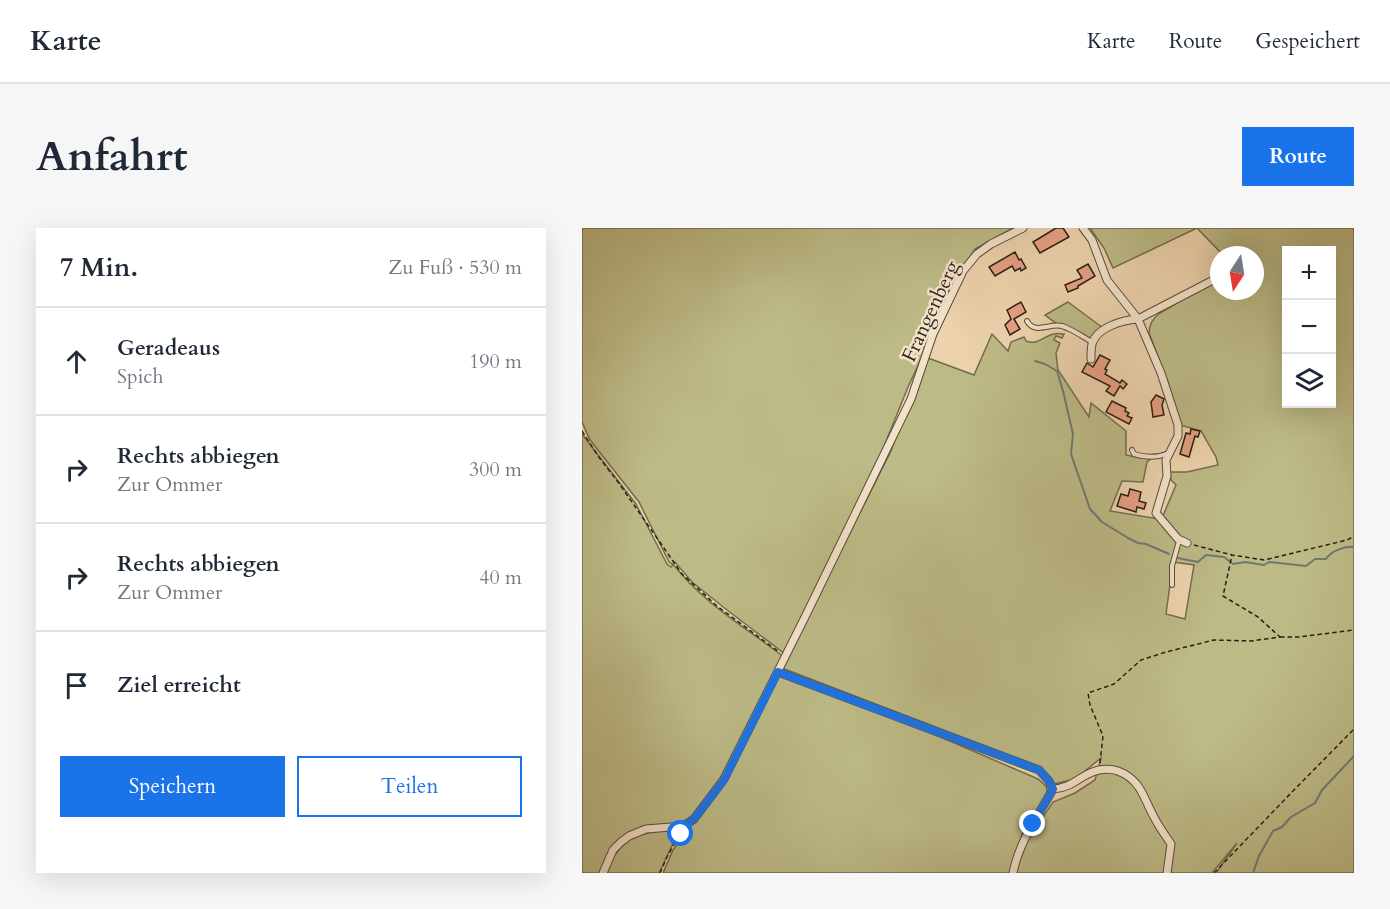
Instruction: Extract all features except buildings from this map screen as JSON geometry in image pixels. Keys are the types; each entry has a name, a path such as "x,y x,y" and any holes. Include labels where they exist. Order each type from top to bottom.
{"street":[{"name":"Frangenberg","path":"684,826 694,819 724,780 911,399 933,334 963,271 977,254 991,244 1023,228"},
{"path":"1083,228 1092,240 1107,280 1138,319 1161,373 1178,425 1178,436 1166,460 1167,476 1156,513 1179,540 1187,543"},
{"path":"1090,359 1092,342 1103,330 1125,320 1138,319 1210,282"},
{"path":"778,672 1039,770 1053,789"},
{"path":"1053,789 1064,789 1099,770 1113,770 1136,782 1171,844 1167,873"},
{"path":"1013,873 1023,843 1053,789"},
{"path":"603,873 613,850 629,836 646,829 684,826"}],"lane":[{"path":"1027,321 1036,329 1062,326 1092,342"},
{"path":"1132,450 1137,455 1156,458 1169,453"},
{"path":"1172,585 1172,566 1179,540"}],"path":[{"path":"582,431 682,573 717,606 785,656"},
{"path":"1187,543 1232,555 1264,560 1347,540 1354,536"},
{"path":"1232,555 1223,596 1258,617 1280,637"},
{"path":"1099,770 1103,736 1090,705 1088,693 1114,684 1142,660 1214,640 1251,641 1354,630"},
{"path":"1214,873 1354,729"},
{"path":"660,873 684,826"}],"shaded area":[{"path":"582,228 1013,228 975,249 949,290 874,471 785,654 692,582 675,562 673,564 711,602 784,657 719,782 700,808 688,819 678,823 646,827 628,833 617,841 599,873 582,873 582,434 636,504 667,564 671,567 673,565 669,562 639,502 590,440 582,422"},
{"path":"1090,228 1197,228 1113,268 1104,248"},
{"path":"1197,228 1354,228 1354,873 1216,873 1237,843 1212,873 1016,873 1019,854 1022,855 1028,839 1053,802 1075,793 1095,780 1101,758 1071,780 1054,784 1041,773 938,728 782,668 891,451 928,358 974,375 992,334 1008,351 1011,342 1024,337 1026,341 1037,342 1050,335 1064,334 1062,338 1056,336 1054,340 1060,343 1056,353 1058,370 1089,417 1091,403 1126,431 1126,455 1152,458 1147,462 1143,482 1122,481 1110,511 1162,518 1176,485 1171,480 1170,472 1187,472 1218,465 1201,431 1180,425 1167,380 1149,333 1153,319 1210,283 1210,300 1264,300 1264,246 1214,246","holes":["1173,562 1194,565 1185,619 1166,614"]},
{"path":"1068,302 1103,328 1090,342 1079,333 1065,330 1045,315"},
{"path":"779,673 936,735 1038,779 1046,786 1048,796 1023,832 1009,873 663,873 673,850 719,787"},
{"path":"668,830 677,835 659,873 604,873 622,846 636,836"}],"waterway":[{"path":"1035,361 1057,371 1073,434 1071,454 1090,509 1102,522 1128,538 1169,554"},
{"path":"1178,558 1198,562 1206,555 1224,557 1233,564 1245,562 1264,565 1269,562 1306,566 1315,559 1326,559 1338,550 1354,547"},
{"path":"1253,873 1259,856 1273,831 1315,803 1322,790 1354,756"}],"route":[{"path":"681,834 684,826 694,819 724,780 778,672 1039,770 1053,789 1033,824"}]}
